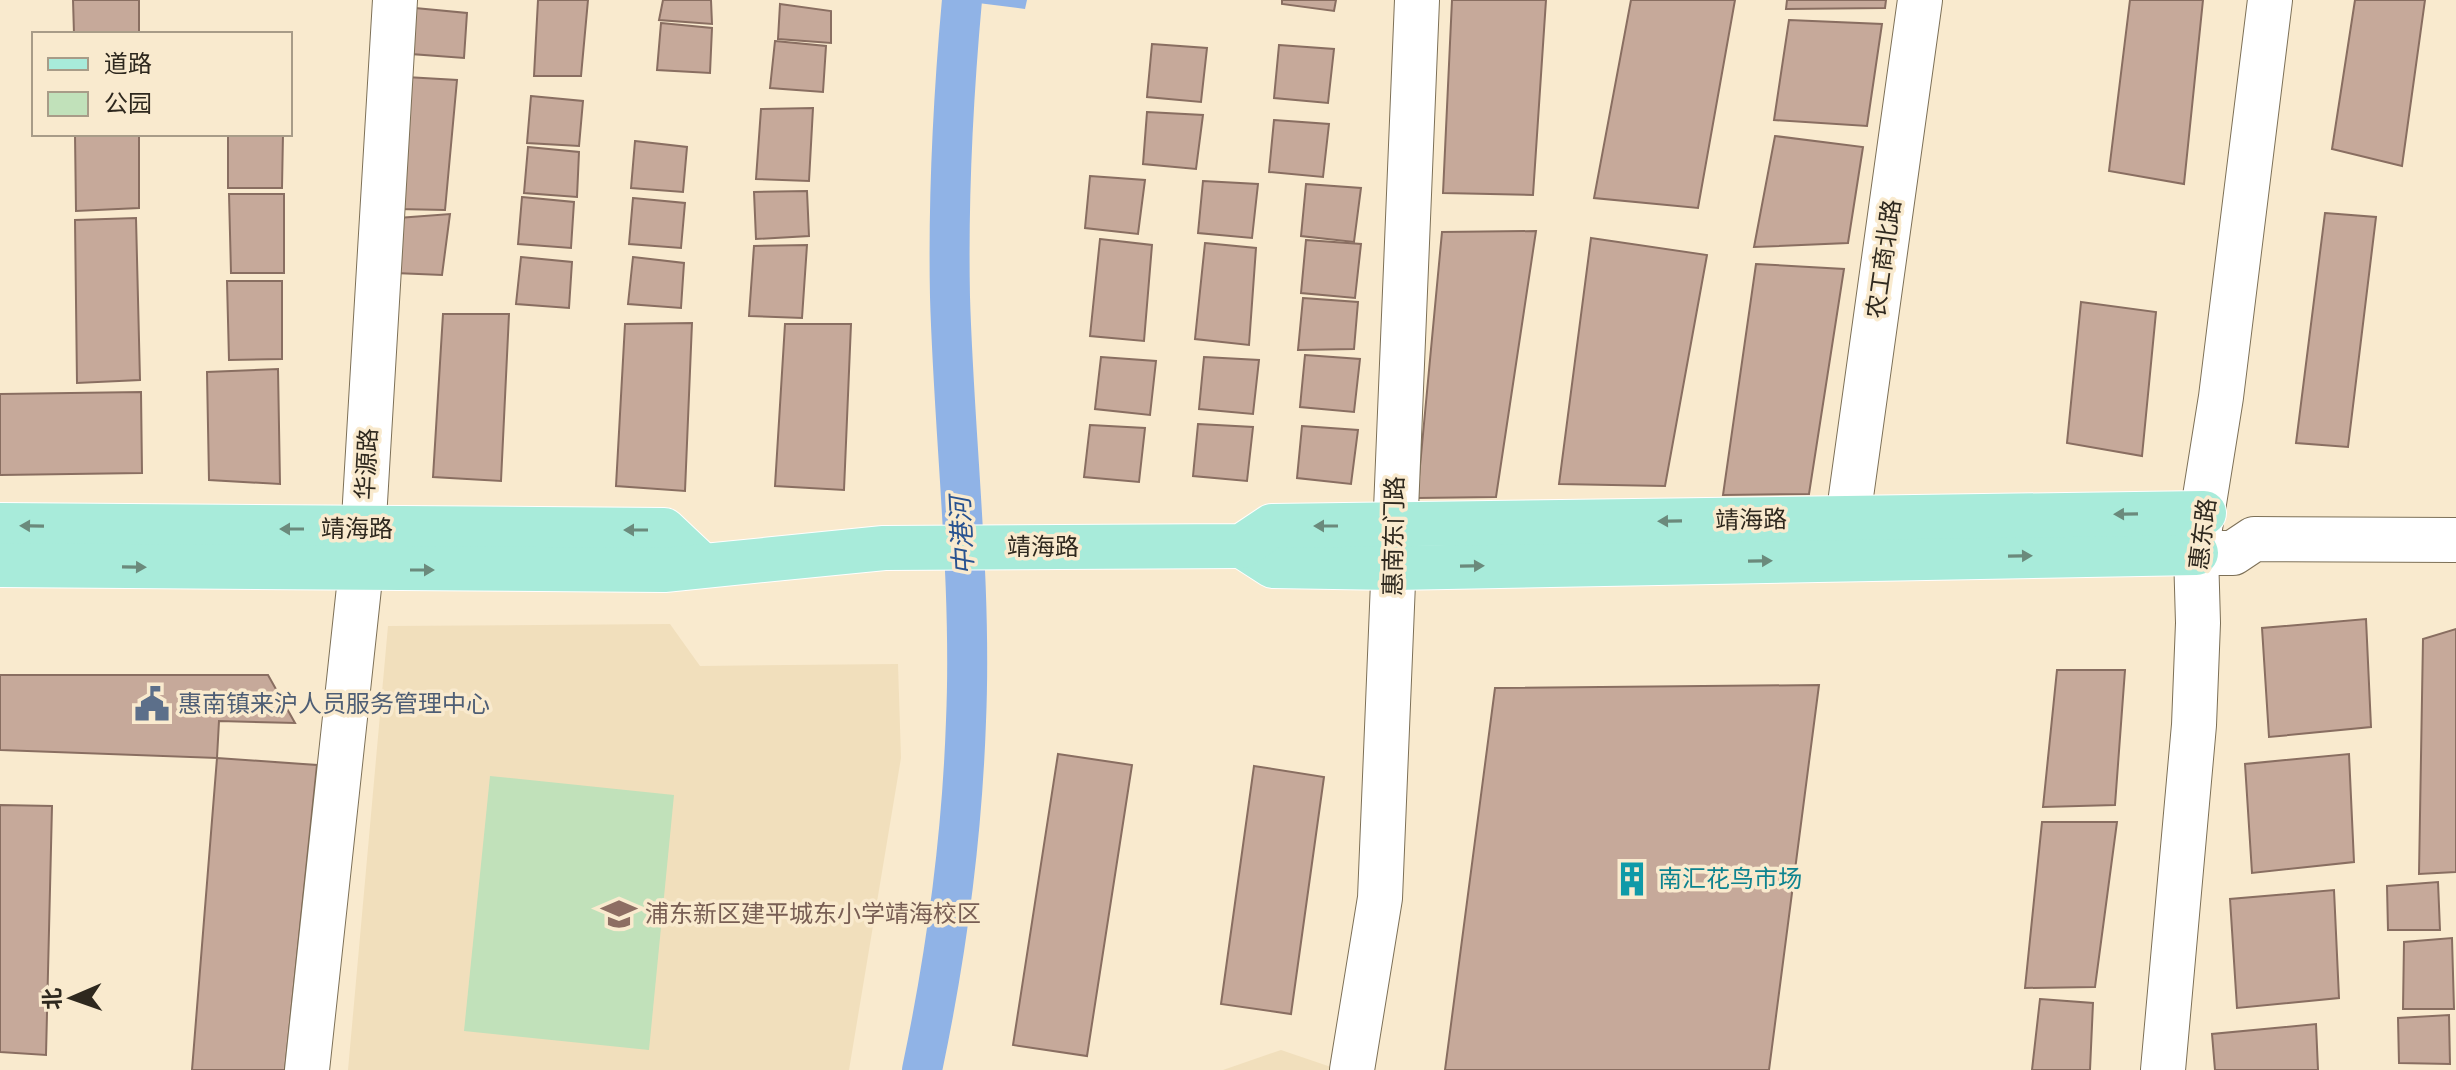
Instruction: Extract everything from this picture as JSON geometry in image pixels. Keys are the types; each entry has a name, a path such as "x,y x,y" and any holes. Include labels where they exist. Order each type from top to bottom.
{"main road":[{"name":"靖海路","path":"1242,546 1272,526 1848,518 2200,533"},
{"name":"靖海路","path":"0,525 362,549"},
{"name":"靖海路","path":"0,565 362,549 664,530 700,564 884,548 1242,546 1273,566 1394,568 2200,533"}],"street":[{"name":"华源路","path":"307,1070 362,549 395,0"},
{"name":"惠南东门路","path":"1352,1070 1380,898 1417,0"},
{"name":"农工商北路","path":"1848,518 1920,0"},
{"name":"惠东路","path":"2163,1070 2194,725 2200,533 2270,0"},
{"name":"靖海路","path":"2200,533 2233,512 2254,539 2456,540"}],"shaded area":[{"name":"浦东新区建平城东小学靖海校区","path":"670,624 700,666 898,664 901,758 849,1070 348,1070 388,626"},
{"path":"1281,1050 1331,1067 1330,1070 1223,1070"}],"green space":[{"path":"490,776 674,795 649,1050 464,1031"}],"water":[{"path":"954,0 1027,0 1025,9"}],"building":[{"path":"73,0 139,0 139,32 74,32"},
{"path":"538,0 588,0 581,76 534,76"},
{"path":"663,0 711,0 712,24 659,20"},
{"path":"1282,0 1336,0 1334,11 1282,4"},
{"path":"1452,0 1546,0 1533,195 1443,193"},
{"path":"1631,0 1735,0 1698,208 1594,198"},
{"path":"1787,0 1886,0 1885,8 1786,9"},
{"path":"2130,0 2203,0 2184,184 2109,171"},
{"path":"2355,0 2425,0 2402,166 2332,149"},
{"path":"780,4 831,11 831,43 778,39"},
{"path":"415,8 467,13 464,58 411,54"},
{"path":"1789,20 1882,24 1867,126 1774,120"},
{"path":"661,23 712,28 710,73 657,70"},
{"path":"775,41 826,46 823,92 770,88"},
{"path":"1152,44 1207,48 1201,102 1147,97"},
{"path":"1279,45 1334,49 1328,103 1274,98"},
{"path":"406,77 457,80 445,210 398,209"},
{"path":"531,96 583,101 579,146 527,143"},
{"path":"813,108 809,181 756,179 761,109"},
{"path":"1147,112 1203,115 1196,169 1143,164"},
{"path":"1274,120 1329,124 1323,177 1269,172"},
{"path":"75,136 139,136 139,208 76,211"},
{"path":"228,136 283,136 282,188 228,188"},
{"path":"1775,136 1863,147 1848,243 1754,247"},
{"path":"635,141 687,147 683,192 631,188"},
{"path":"528,147 579,152 577,197 524,193"},
{"path":"1090,176 1145,180 1138,234 1085,228"},
{"path":"1203,181 1258,184 1252,238 1198,233"},
{"path":"1306,184 1361,188 1354,242 1301,236"},
{"path":"807,191 809,236 756,239 754,192"},
{"path":"229,194 284,194 284,273 231,273"},
{"path":"522,197 574,202 571,248 518,244"},
{"path":"633,198 685,203 681,248 629,244"},
{"path":"2325,213 2376,217 2348,447 2296,443"},
{"path":"450,214 442,275 395,273 398,218"},
{"path":"136,218 140,380 77,383 75,220"},
{"path":"1536,231 1496,497 1417,498 1442,232"},
{"path":"1591,238 1707,255 1665,486 1559,484"},
{"path":"1100,239 1152,245 1144,341 1090,336"},
{"path":"1306,240 1361,244 1355,298 1301,293"},
{"path":"1205,243 1256,248 1249,345 1195,339"},
{"path":"807,245 802,318 749,316 754,246"},
{"path":"521,257 572,262 569,308 516,304"},
{"path":"633,257 684,263 681,308 628,304"},
{"path":"1756,264 1844,269 1809,494 1723,495"},
{"path":"227,281 282,281 282,359 229,360"},
{"path":"1303,298 1358,302 1354,349 1298,350"},
{"path":"2081,302 2156,312 2142,456 2067,443"},
{"path":"443,314 509,314 501,481 433,477"},
{"path":"692,323 685,491 616,486 625,324"},
{"path":"785,324 851,324 844,490 775,486"},
{"path":"1305,355 1360,359 1354,412 1300,407"},
{"path":"1101,357 1156,361 1150,415 1095,409"},
{"path":"1204,357 1259,360 1253,414 1199,409"},
{"path":"278,369 280,484 209,480 207,372"},
{"path":"141,392 142,473 0,475 0,394"},
{"path":"1198,424 1253,427 1247,481 1193,476"},
{"path":"1090,425 1145,428 1139,482 1084,477"},
{"path":"1302,426 1358,430 1351,484 1297,478"},
{"path":"2366,619 2371,727 2269,737 2262,628"},
{"path":"2456,629 2456,872 2419,874 2423,639"},
{"path":"2057,670 2125,670 2115,805 2043,807"},
{"path":"0,675 268,675 295,723 219,721 217,758 0,750"},
{"name":"南汇花鸟市场","path":"1819,685 1769,1070 1445,1070 1495,688"},
{"path":"1058,754 1132,765 1087,1056 1013,1045"},
{"path":"2349,754 2354,862 2252,873 2245,764"},
{"path":"217,758 317,765 285,1070 192,1070"},
{"path":"1254,766 1324,777 1291,1014 1221,1004"},
{"path":"0,805 52,806 46,1055 0,1052"},
{"path":"2042,822 2117,822 2095,987 2025,988"},
{"path":"2438,882 2440,930 2388,930 2387,886"},
{"path":"2334,890 2339,998 2237,1008 2230,899"},
{"path":"2452,938 2454,1009 2403,1009 2404,942"},
{"path":"2040,999 2093,1003 2090,1070 2032,1070"},
{"path":"2449,1015 2450,1064 2399,1063 2398,1018"},
{"path":"2316,1024 2318,1070 2215,1070 2212,1034"}],"waterway":[{"name":"中港河","path":"922,1070 952,897 966,721 967,615 950,297 952,148 962,0"}],"place":[{"name":"惠南镇来沪人员服务管理中心","path":"152,704"},
{"name":"南汇花鸟市场","path":"1632,879"},
{"name":"浦东新区建平城东小学靖海校区","path":"619,914"}]}
